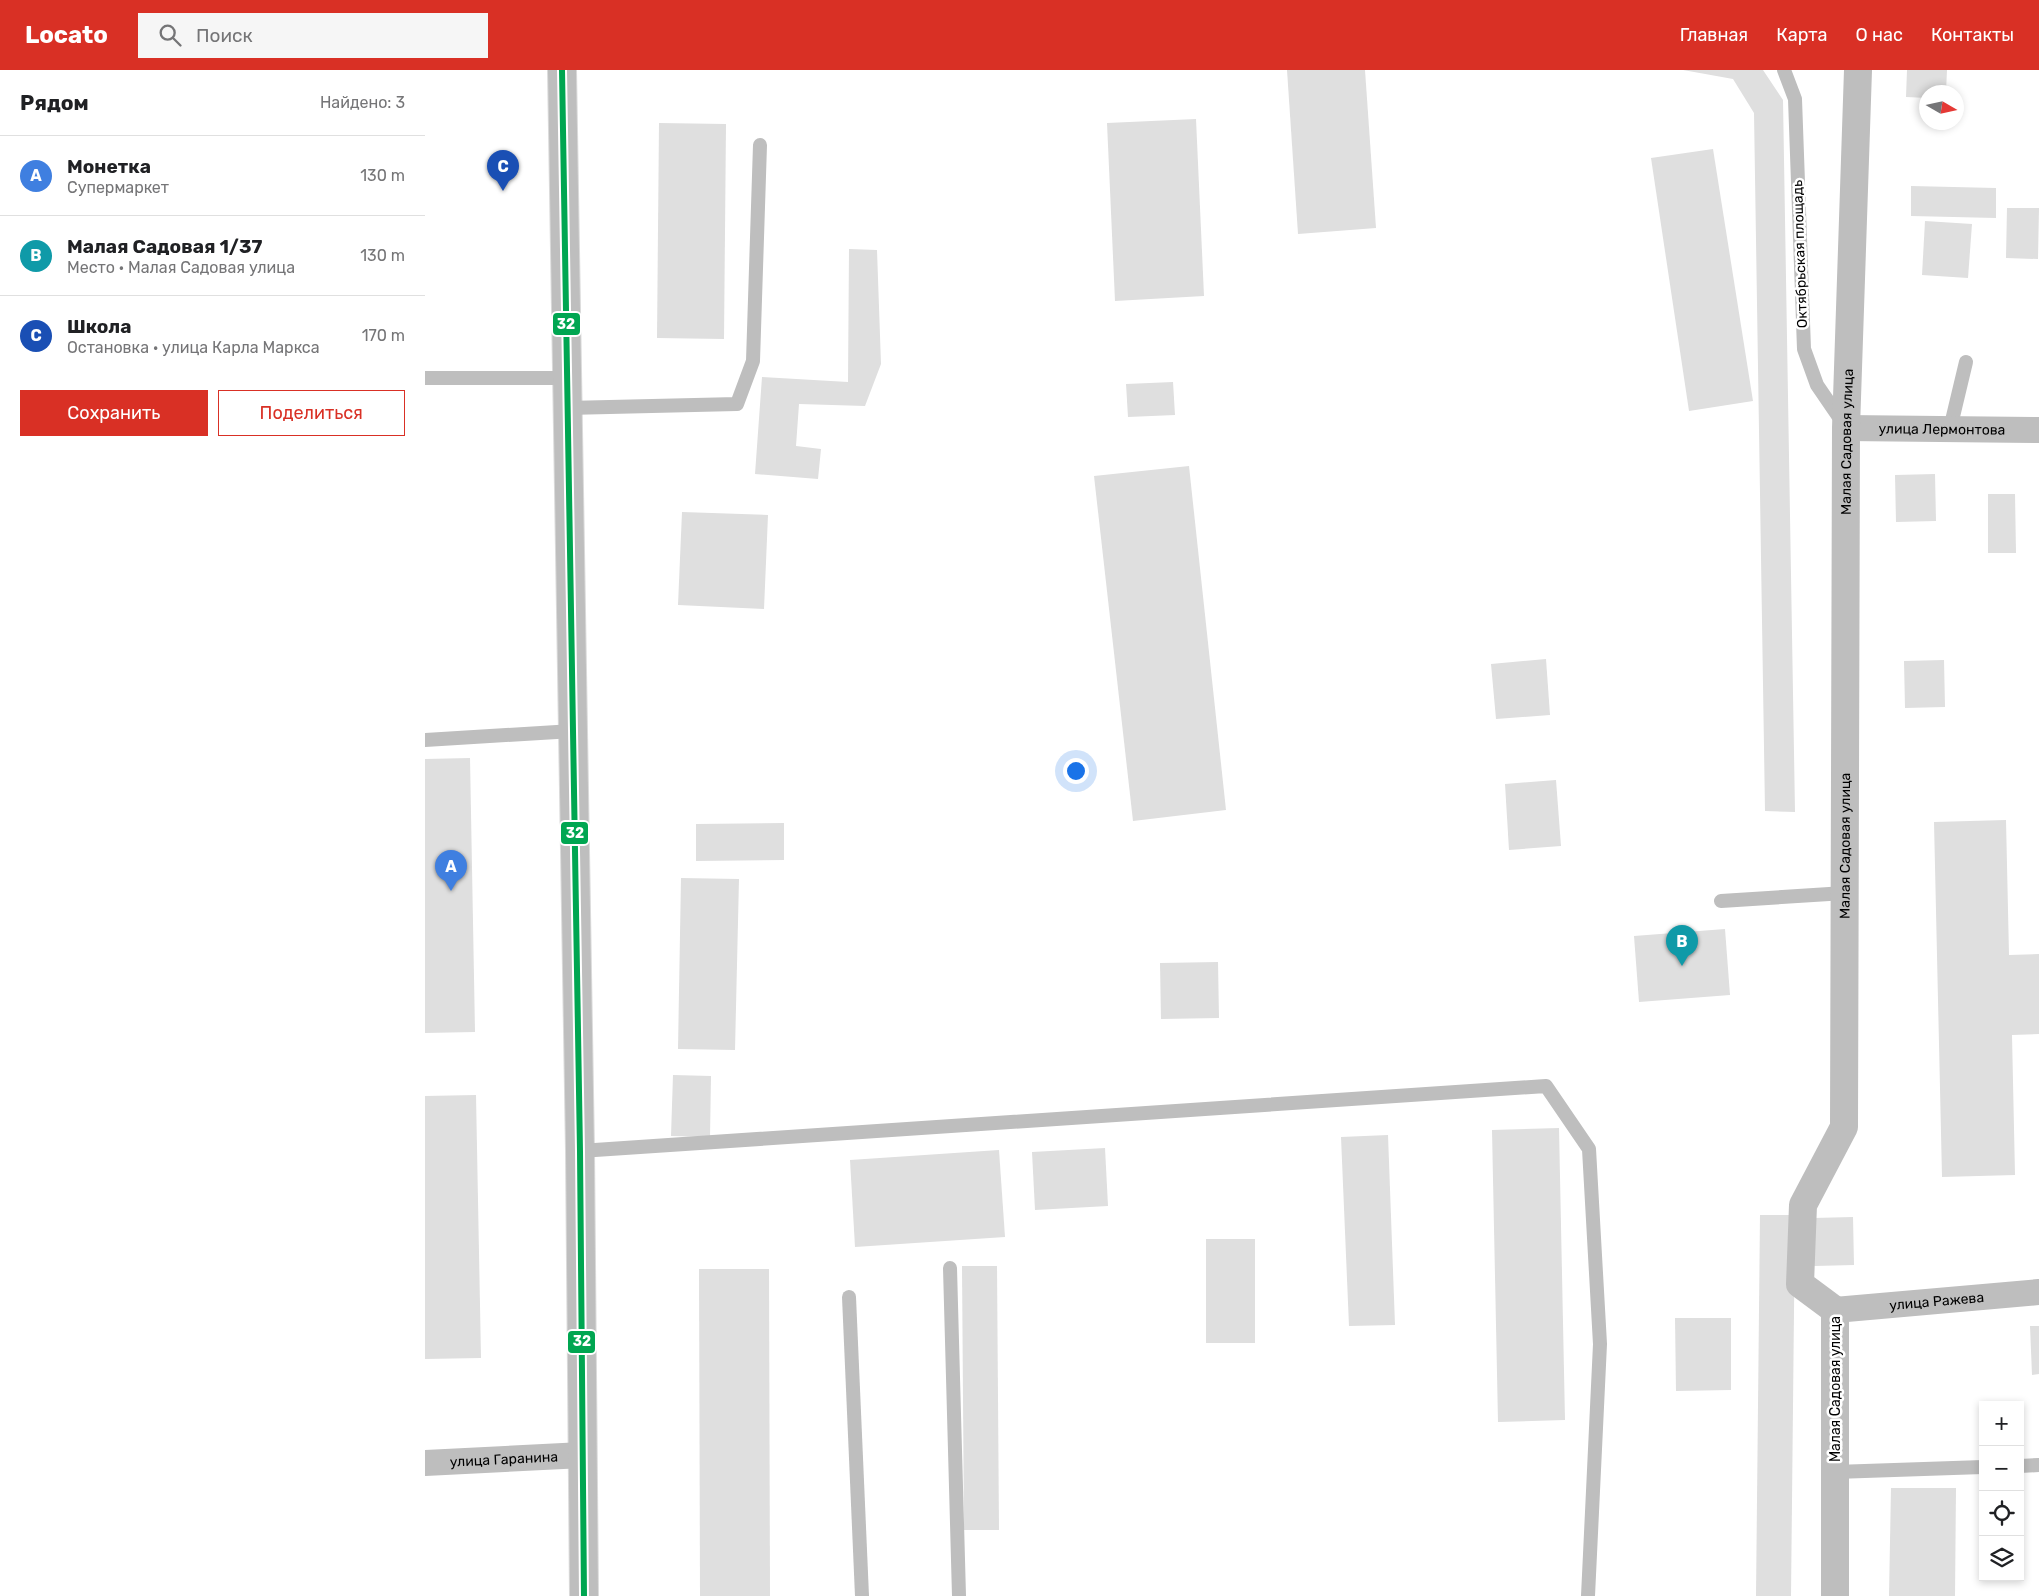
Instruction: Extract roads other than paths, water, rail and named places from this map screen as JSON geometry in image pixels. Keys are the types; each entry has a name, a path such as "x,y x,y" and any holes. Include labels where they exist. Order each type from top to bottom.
{"street":[{"path":"562,70 580,1151 584,1596"},
{"name":"Малая Садовая улица","path":"1835,1596 1835,1310 1800,1284 1803,1206 1844,1127 1846,428 1858,70"},
{"name":"улица Лермонтова","path":"1846,428 2039,430"},
{"name":"улица Ражева","path":"1835,1310 2039,1292"},
{"name":"улица Гаранина","path":"425,1463 583,1455"}],"lane":[{"name":"Октябрьская площадь","path":"1784,70 1795,100 1804,349 1817,385 1846,428"},
{"path":"567,408 737,404 753,361 760,145"},
{"path":"1950,429 1966,362"},
{"path":"425,378 566,378"},
{"path":"425,740 573,731"},
{"path":"1721,901 1845,894"},
{"path":"580,1151 1546,1086 1589,1149 1600,1344 1588,1596"},
{"path":"950,1268 959,1596"},
{"path":"849,1296 862,1596"},
{"path":"2024,1466 2039,1466"},
{"path":"1835,1472 1979,1467"}],"place":[{"name":"Школа","path":"503,191"},
{"name":"Монетка","path":"451,891"},
{"name":"Малая Садовая 1/37","path":"1682,966"}]}
